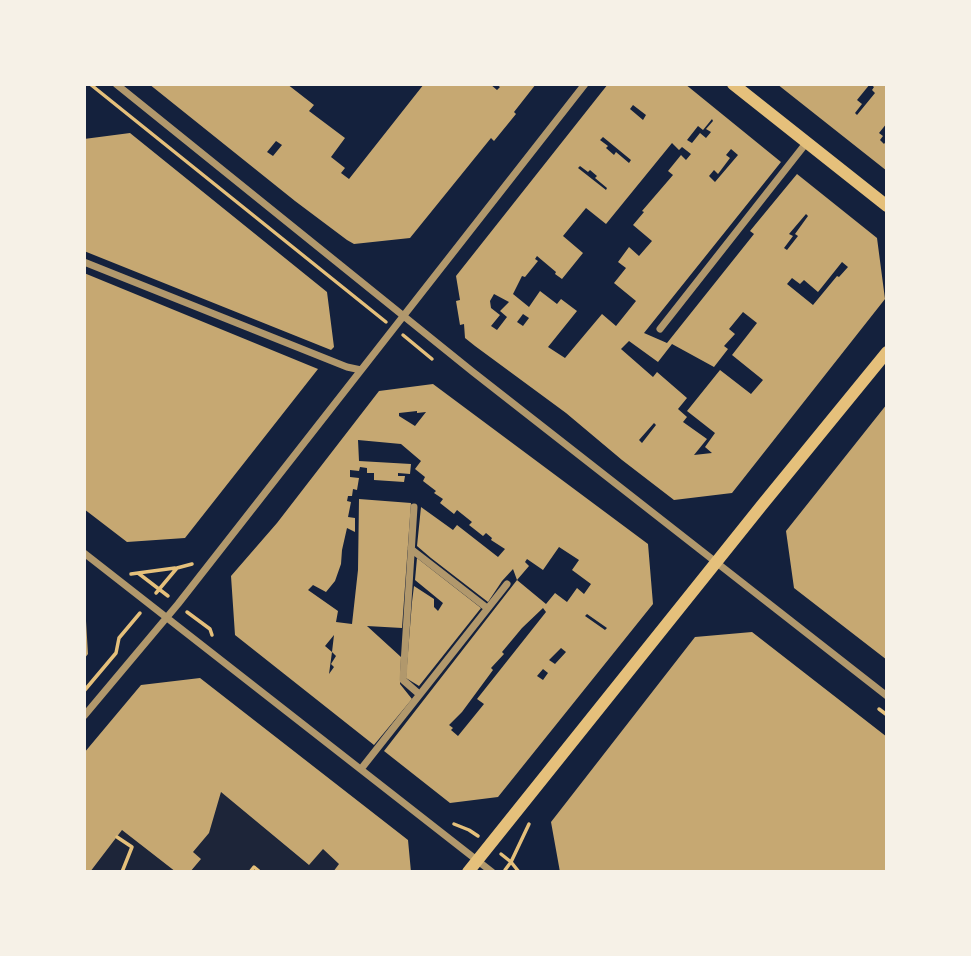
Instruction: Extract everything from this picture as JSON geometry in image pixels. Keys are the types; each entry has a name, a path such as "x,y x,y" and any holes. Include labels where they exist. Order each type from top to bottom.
{"main road":[{"path":"733,84 887,206"},
{"path":"468,872 887,352"}],"street":[{"path":"116,84 473,372 887,696"},
{"path":"84,716 166,618 585,84"},
{"path":"660,329 807,142"},
{"path":"84,262 347,368 361,370"},
{"path":"414,507 402,680 419,694"},
{"path":"411,549 487,608"},
{"path":"84,553 492,872"},
{"path":"361,769 506,584"}],"path":[{"path":"90,84 363,303"},
{"path":"138,573 177,568"},
{"path":"84,691 116,653 119,638 124,632"},
{"path":"117,836 132,847 122,872"},
{"path":"503,872 511,862 519,872"},
{"path":"250,872 254,867 260,872"}],"shaded area":[{"path":"221,792 308,865 323,849 339,864 333,872 191,872 200,860 193,852 209,833"},
{"path":"122,830 176,872 90,872"}],"building":[{"path":"149,84 287,84 314,105 309,111 345,138 331,157 345,168 341,173 349,179 424,84 490,84 497,90 500,87 496,84 536,84 494,141 491,138 410,238 354,244 295,201","holes":["276,141 282,145 273,156 267,152"]},
{"path":"608,84 685,84 781,162 644,333 667,343 754,234 750,231 797,174 877,238 885,299 732,493 674,500 566,413 465,338 464,324 460,325 456,301 460,300 456,276","holes":["633,105 646,115 643,120 630,109","712,119 713,121 706,129 711,132 706,138 700,133 692,143 687,140 698,126 703,130","603,137 631,160 629,163 616,152 614,155 606,148 608,146 600,140","672,143 679,150 682,147 691,154 686,160 681,155 668,171 673,175 633,225 652,241 639,256 629,247 618,262 626,268 614,283 636,301 616,326 602,314 565,358 548,347 577,311 561,299 557,304 540,291 529,307 513,294 522,276 525,277 538,261 535,259 537,256 562,279 583,253 563,236 586,208 606,224","731,149 738,155 715,182 709,176 714,170 718,174 730,158 726,155","580,166 588,172 590,170 606,190 578,168","806,214 808,216 795,234 798,236 787,250 784,248 793,236 789,234","842,262 848,267 813,305 787,284 792,278 800,284 804,280 818,292","494,294 509,302 500,311 507,317 497,330 491,326 500,315 491,308 490,301","743,312 757,323 732,355 763,380 751,394 720,370 687,411 715,433 705,447 712,453 694,455 707,439 683,422 687,417 678,409 687,398 657,372 653,377 621,349 629,341 658,362 672,344 714,367 728,349 724,346 735,334 729,329","523,314 529,318 523,326 517,322","654,423 656,425 642,443 639,440"]},
{"path":"777,84 870,84 887,84 887,123 879,133 883,136 880,140 884,144 887,140 887,171","holes":["870,84 875,93 857,115 855,113 862,104 857,100"]},
{"path":"130,133 327,292 334,347 331,350 84,251 84,139"},
{"path":"84,273 318,369 185,538 127,542 84,509"},
{"path":"433,384 648,544 653,604 498,797 450,803 384,751 517,580 513,569 488,602 417,546 421,507 453,530 457,525 498,557 505,549 491,540 486,533 483,536 469,525 472,522 457,510 454,514 440,503 443,499 434,493 436,491 423,481 425,477 415,469 421,461 401,444 358,440 359,461 411,464 410,474 398,473 398,476 405,476 404,482 374,480 374,473 367,473 367,468 350,470 350,477 359,478 357,490 353,489 352,496 348,496 347,501 351,502 348,517 355,518 355,532 347,528 335,581 326,592 313,585 308,590 338,611 336,622 352,624 358,570 359,499 411,503 402,628 367,626 401,657 400,684 412,699 374,745 235,635 231,576 277,523 379,391","holes":["417,411 426,412 415,426 399,416 399,413","559,547 579,560 572,570 591,584 584,594 577,588 567,602 555,593 546,604 517,580 529,566 525,562 527,559 543,570","543,608 546,612 477,699 484,704 458,736 449,725 493,670 491,668 504,654 502,652","587,614 607,628 605,630 585,616","334,635 332,652 325,646","561,648 566,652 555,664 549,660","332,652 336,656 331,664 334,667 329,674","543,669 548,673 543,680 537,676"]},
{"path":"887,404 887,660 794,588 786,531"},
{"path":"417,558 481,608 419,686 406,678 414,586 434,599 434,607 438,611 443,603 415,580"},
{"path":"84,621 88,654 84,659"},
{"path":"752,632 887,737 887,872 560,872 551,822 695,637"},
{"path":"200,678 408,840 411,872 333,872 339,864 323,849 309,865 221,792 209,833 193,852 201,859 190,872 176,872 122,830 90,872 84,872 84,753 141,685"}]}
